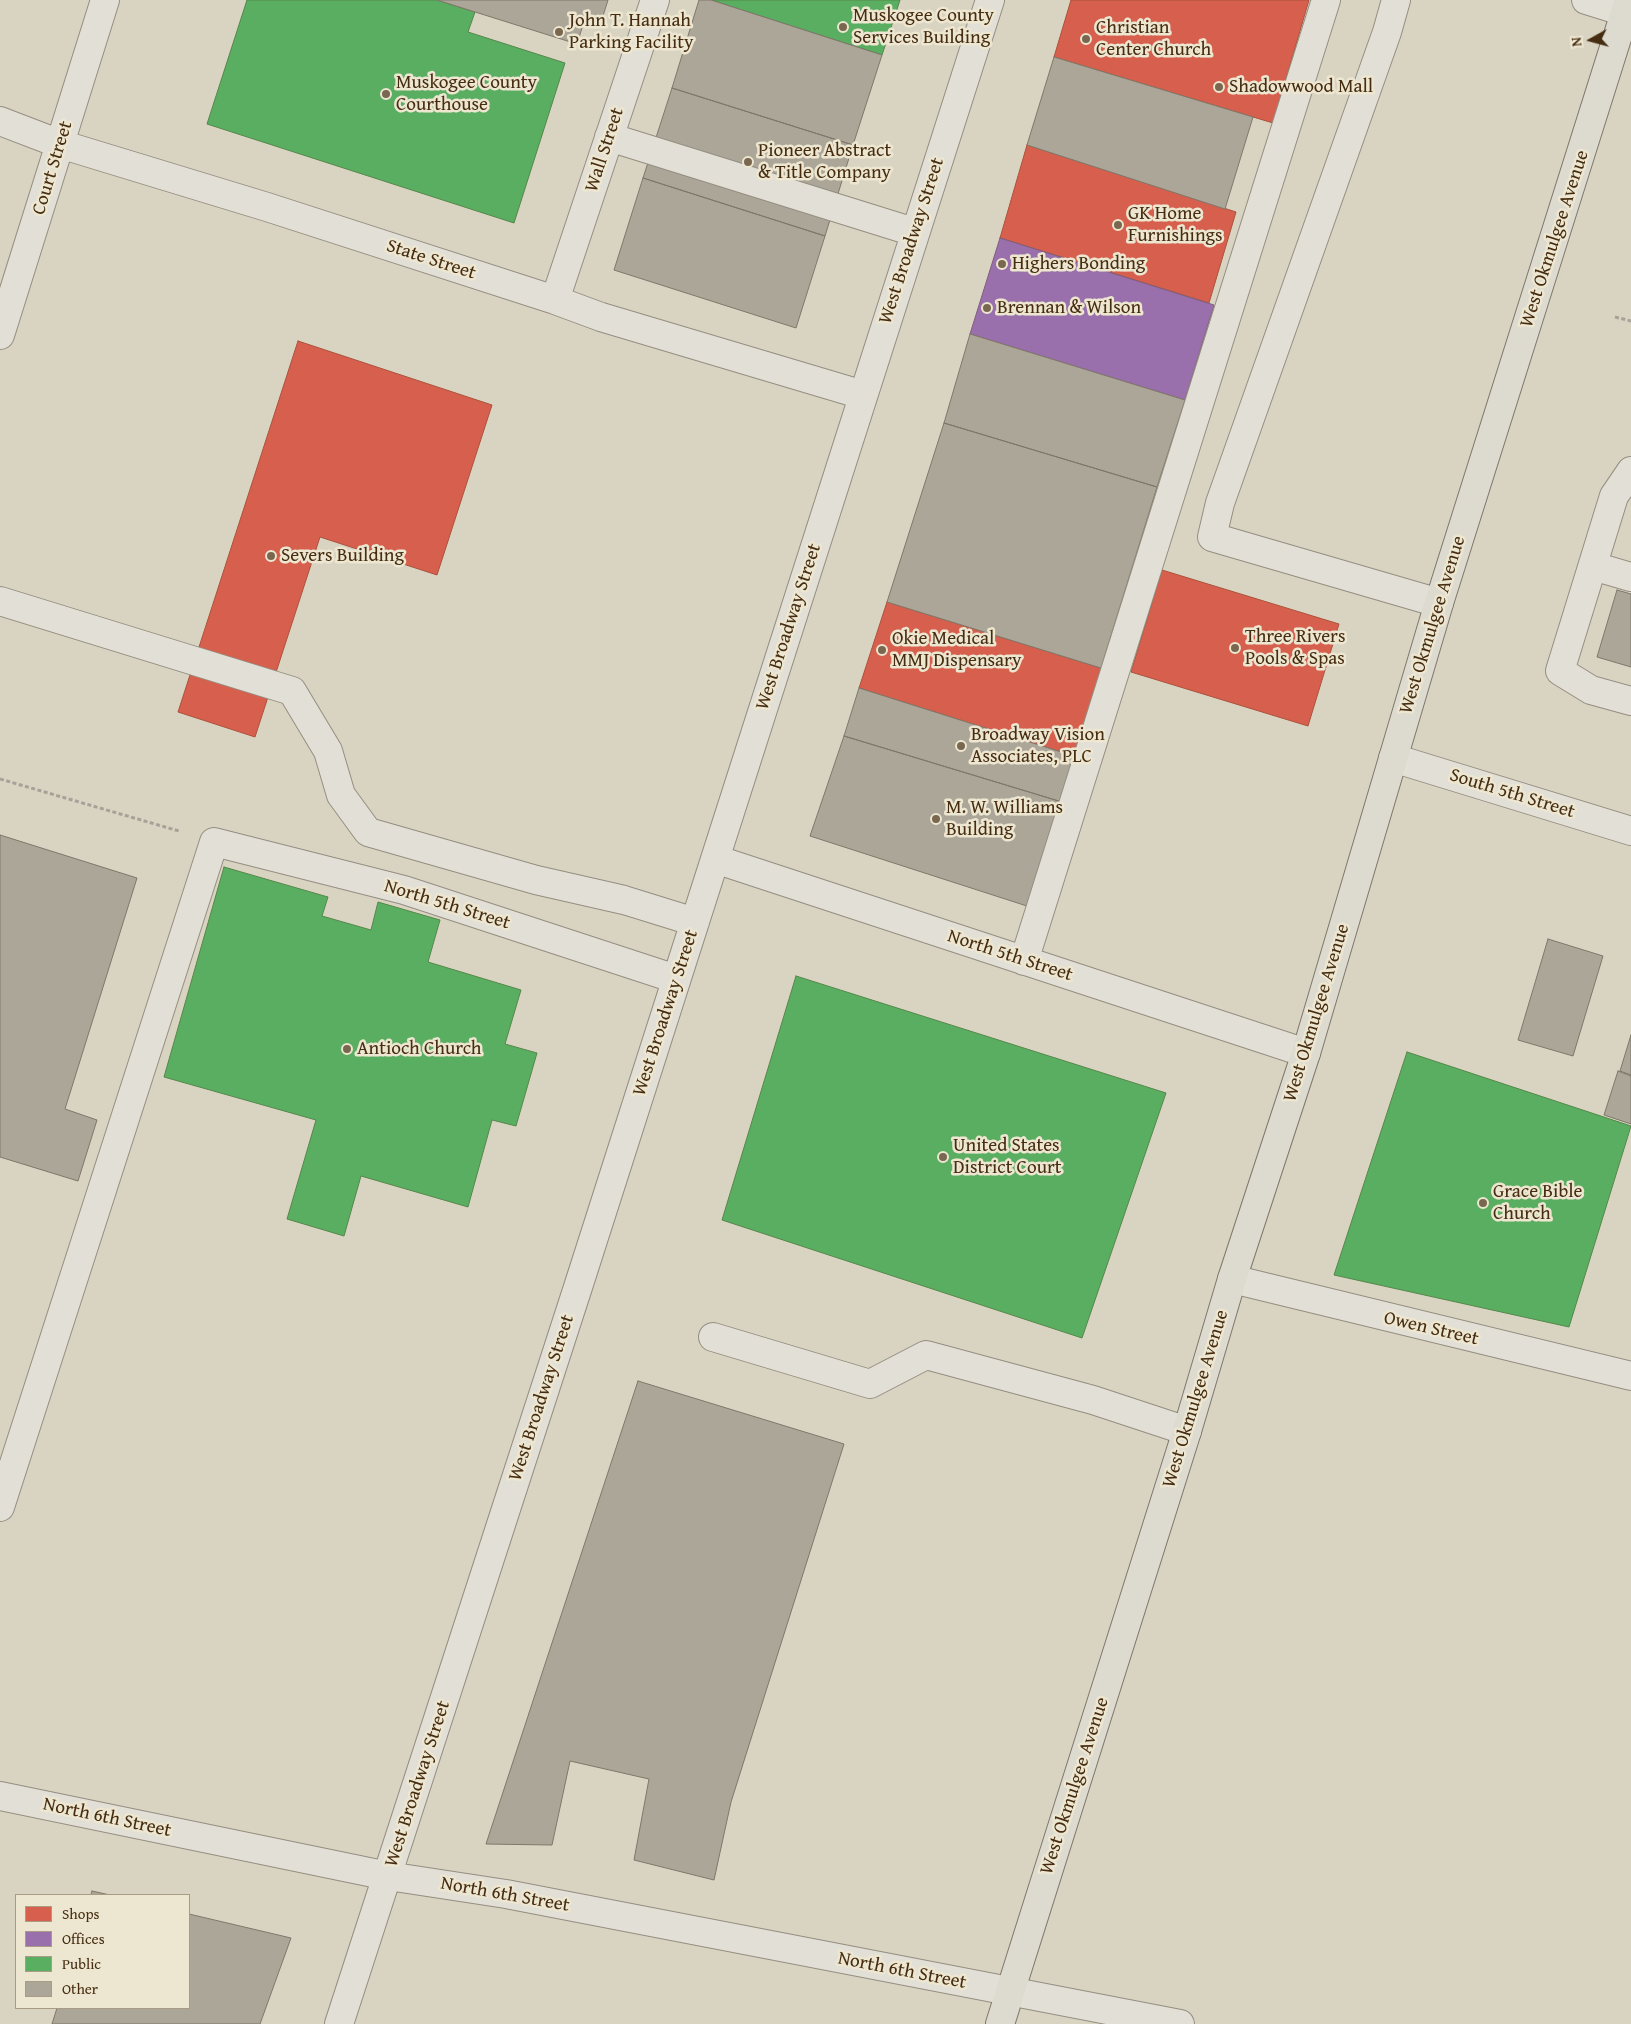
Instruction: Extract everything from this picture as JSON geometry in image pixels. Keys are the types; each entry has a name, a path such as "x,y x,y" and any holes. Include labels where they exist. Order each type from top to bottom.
{"main road":[{"name":"West Okmulgee Avenue","path":"1000,2024 1187,1431 1232,1279 1306,1053 1439,603 1629,9"}],"street":[{"name":"Court Street","path":"0,335 105,0"},
{"name":"Wall Street","path":"555,300 655,0"},
{"name":"West Broadway Street","path":"339,2024 990,0"},
{"path":"1024,961 1326,0"},
{"path":"1396,0 1384,42 1220,503 1212,537 1439,603"},
{"path":"1586,0 1629,9"},
{"name":"State Street","path":"0,121 60,144 266,207 555,300 601,317 862,395"},
{"path":"609,137 914,232"},
{"path":"1631,471 1614,496 1560,671 1591,690 1631,701"},
{"path":"1593,566 1631,577"},
{"path":"0,601 292,691 328,751 341,795 368,832 536,880 624,900 695,922"},
{"name":"South 5th Street","path":"1393,758 1631,831"},
{"path":"0,1506 214,842"},
{"name":"North 5th Street","path":"214,842 404,890 676,979"},
{"name":"North 5th Street","path":"715,859 1306,1053"},
{"name":"Owen Street","path":"1232,1279 1631,1376"},
{"path":"713,1338 870,1384 926,1355 1093,1400 1187,1431"},
{"name":"North 6th Street","path":"0,1796 388,1876 506,1894 1180,2024"}],"path":[{"path":"1615,316 1631,321"},
{"path":"0,779 214,842"}],"building: Shops":[{"name":"Shadowwood Mall","path":"1071,0 1309,0 1273,123 1054,57"},
{"name":"GK Home Furnishings","path":"1027,145 1236,212 1209,303 1000,238"},
{"name":"Severs Building","path":"298,341 492,405 437,575 320,537 255,737 178,712"},
{"name":"Three Rivers Pools & Spas","path":"1162,570 1339,624 1308,726 1131,672"},
{"path":"887,602 1101,668 1077,757 859,688"}],"building: Offices":[{"path":"1000,238 1214,305 1185,400 970,334"}],"building: Public":[{"name":"Muskogee County Courthouse","path":"247,0 437,0 475,12 468,32 565,63 514,223 207,124"},
{"name":"Muskogee County Services Building","path":"711,0 900,0 882,55"},
{"name":"Antioch Church","path":"224,867 328,897 322,916 371,930 378,902 440,920 428,962 521,990 505,1044 537,1053 516,1126 492,1120 468,1207 361,1176 344,1236 287,1219 316,1120 164,1077"},
{"name":"United States District Court","path":"796,976 1166,1093 1082,1338 722,1220"},
{"name":"Grace Bible Church","path":"1407,1052 1631,1126 1569,1327 1334,1275"}],"building: Other":[{"name":"John T. Hannah Parking Facility","path":"437,0 608,0 602,19 586,15 577,44"},
{"path":"699,0 711,0 882,55 853,145 672,88"},
{"path":"1054,57 1253,117 1225,209 1027,145"},
{"name":"Pioneer Abstract & Title Company","path":"672,88 853,145 825,236 643,178"},
{"path":"643,178 825,236 796,328 614,270"},
{"path":"970,334 1185,400 1157,487 944,423"},
{"path":"944,423 1157,487 1101,668 887,602"},
{"path":"1617,590 1631,594 1631,667 1597,657"},
{"name":"Broadway Vision Associates, PLC","path":"859,688 1077,757 1062,802 844,736"},
{"name":"M. W. Williams Building","path":"844,736 1062,802 1030,907 810,836"},
{"path":"0,835 137,878 65,1109 97,1120 78,1181 0,1157"},
{"path":"1548,939 1603,956 1573,1056 1518,1040"},
{"path":"1631,1035 1631,1075 1620,1071"},
{"path":"1618,1071 1631,1076 1631,1124 1604,1115"},
{"path":"638,1381 844,1444 731,1802 714,1880 634,1860 649,1779 570,1761 552,1845 486,1844"},
{"path":"92,1891 106,1894 91,1894"},
{"path":"190,1914 291,1938 260,2024 52,2024 57,2009 190,2009"}],"place":[{"name":"Muskogee County Services Building","path":"843,27"},
{"name":"John T. Hannah Parking Facility","path":"559,32"},
{"name":"Christian Center Church","path":"1086,39"},
{"name":"Shadowwood Mall","path":"1219,87"},
{"name":"Muskogee County Courthouse","path":"386,94"},
{"name":"Pioneer Abstract & Title Company","path":"748,162"},
{"name":"GK Home Furnishings","path":"1118,225"},
{"name":"Highers Bonding","path":"1002,264"},
{"name":"Brennan & Wilson","path":"987,308"},
{"name":"Severs Building","path":"271,556"},
{"name":"Three Rivers Pools & Spas","path":"1235,648"},
{"name":"Okie Medical MMJ Dispensary","path":"882,650"},
{"name":"Broadway Vision Associates, PLC","path":"961,746"},
{"name":"M. W. Williams Building","path":"936,819"},
{"name":"Antioch Church","path":"347,1049"},
{"name":"United States District Court","path":"943,1157"},
{"name":"Grace Bible Church","path":"1483,1203"}]}
